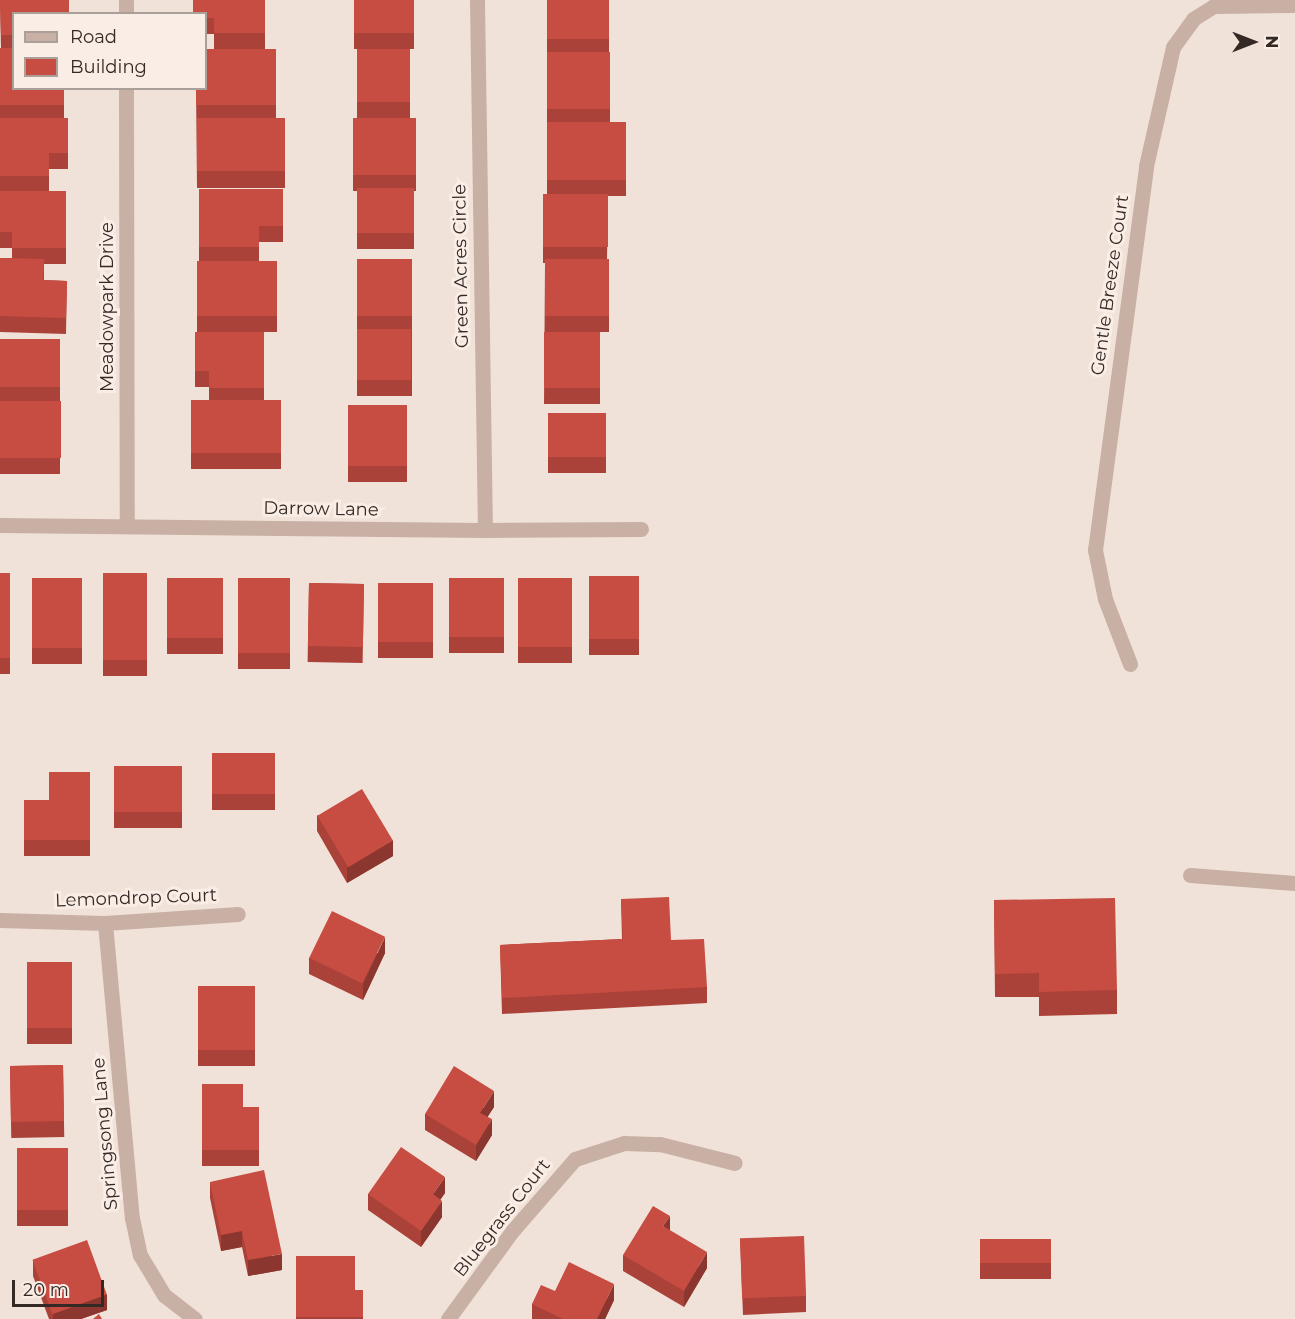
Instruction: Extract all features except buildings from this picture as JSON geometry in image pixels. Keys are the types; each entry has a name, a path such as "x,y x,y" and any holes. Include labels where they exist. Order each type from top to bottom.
{"street":[{"name":"Green Acres Circle","path":"477,0 485,530"},
{"name":"Gentle Breeze Court","path":"1130,664 1106,599 1095,550 1146,166 1173,47 1193,19 1214,6 1295,5"},
{"name":"Meadowpark Drive","path":"126,90 127,526"},
{"name":"Darrow Lane","path":"0,525 485,530 642,529"},
{"path":"1190,875 1295,882"},
{"name":"Lemondrop Court","path":"0,920 105,923 238,914"},
{"name":"Springsong Lane","path":"105,923 132,1218 140,1255 164,1295 195,1319"},
{"name":"Bluegrass Court","path":"448,1319 513,1230 575,1159 624,1143 660,1144 735,1163"}]}
